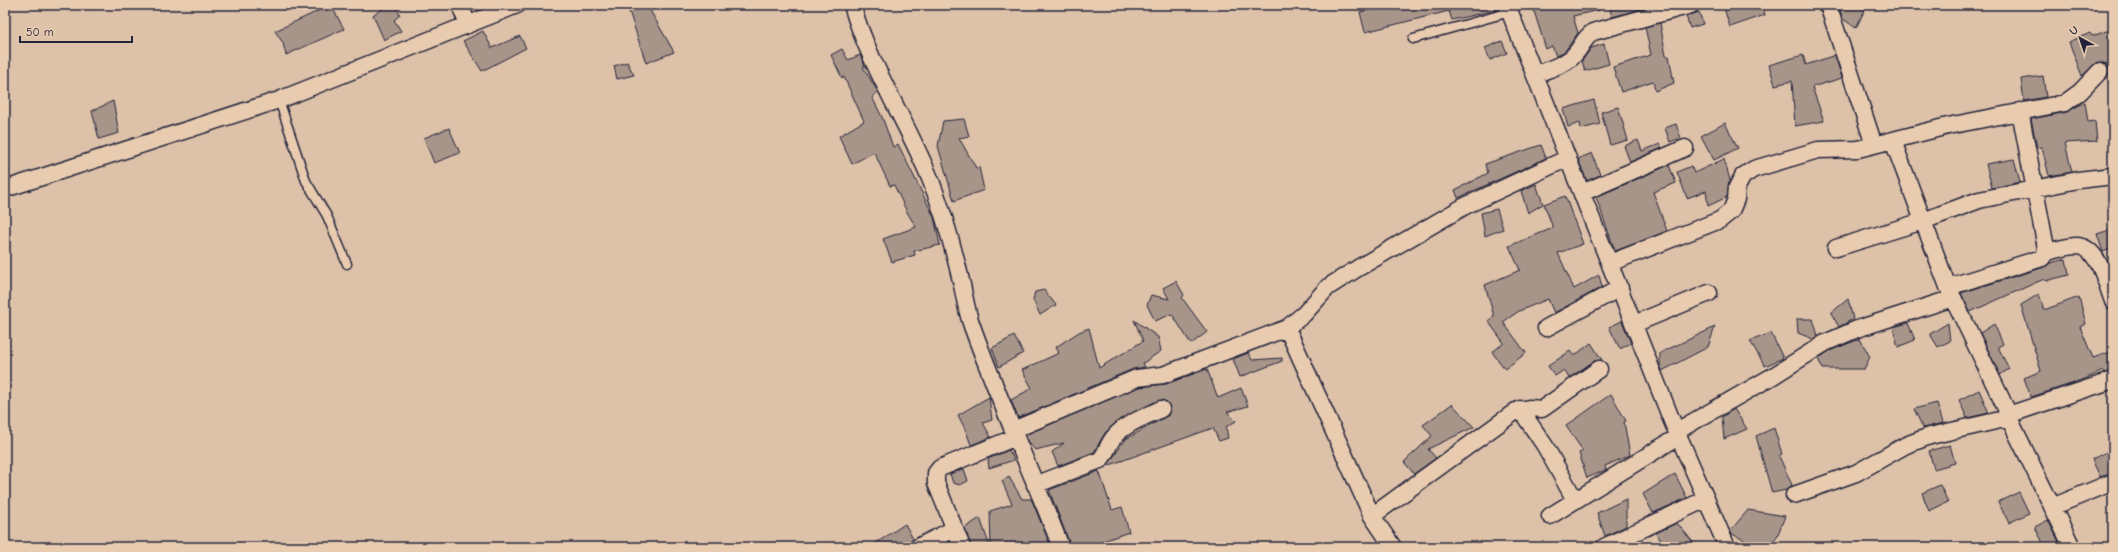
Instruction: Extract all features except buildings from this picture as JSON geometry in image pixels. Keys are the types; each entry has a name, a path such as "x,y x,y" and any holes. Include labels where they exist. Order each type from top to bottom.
{"street":[{"path":"460,5 468,25"},
{"path":"5,189 279,100 517,5"},
{"path":"852,5 858,28 874,65 908,129 931,182 954,254 972,325 1014,434 1061,547"},
{"path":"1535,75 1568,60 1576,54 1585,38 1593,32 1691,5"},
{"path":"1828,5 1874,146"},
{"path":"1509,8 1678,434 1727,547"},
{"path":"1610,263 1720,220 1731,211 1737,187 1743,176 1754,169 1818,150 1858,149 1874,146 1948,126 2064,103 2071,100 2100,72"},
{"path":"1550,516 1678,434 1825,343 1857,329 2042,258 2046,252 2020,111"},
{"path":"1893,141 1950,293 2072,547"},
{"path":"1582,193 1685,148"},
{"path":"962,547 936,483 936,473 940,468 1138,378 1163,375 1287,328 1304,314 1328,287 1358,268 1465,206 1568,158"},
{"path":"1836,248 1923,221 1979,200 2035,188 2113,176"},
{"path":"2046,252 2076,246 2084,248 2091,253 2113,300"},
{"path":"1546,328 1620,288"},
{"path":"1634,324 1709,293"},
{"path":"1287,328 1372,516 1393,547"},
{"path":"1372,516 1520,409 1542,409 1599,369"},
{"path":"1794,495 1856,473 1906,445 1930,436 2010,417 2014,413 2113,380"},
{"path":"1035,485 1100,460 1106,454 1114,437 1122,430 1160,409"},
{"path":"1520,409 1545,446 1575,500"},
{"path":"2052,507 2113,482"},
{"path":"1604,547 1706,499"},
{"path":"918,547 954,529"}],"lane":[{"path":"1413,39 1509,8"},
{"path":"279,100 306,181 327,216 347,264"}]}
